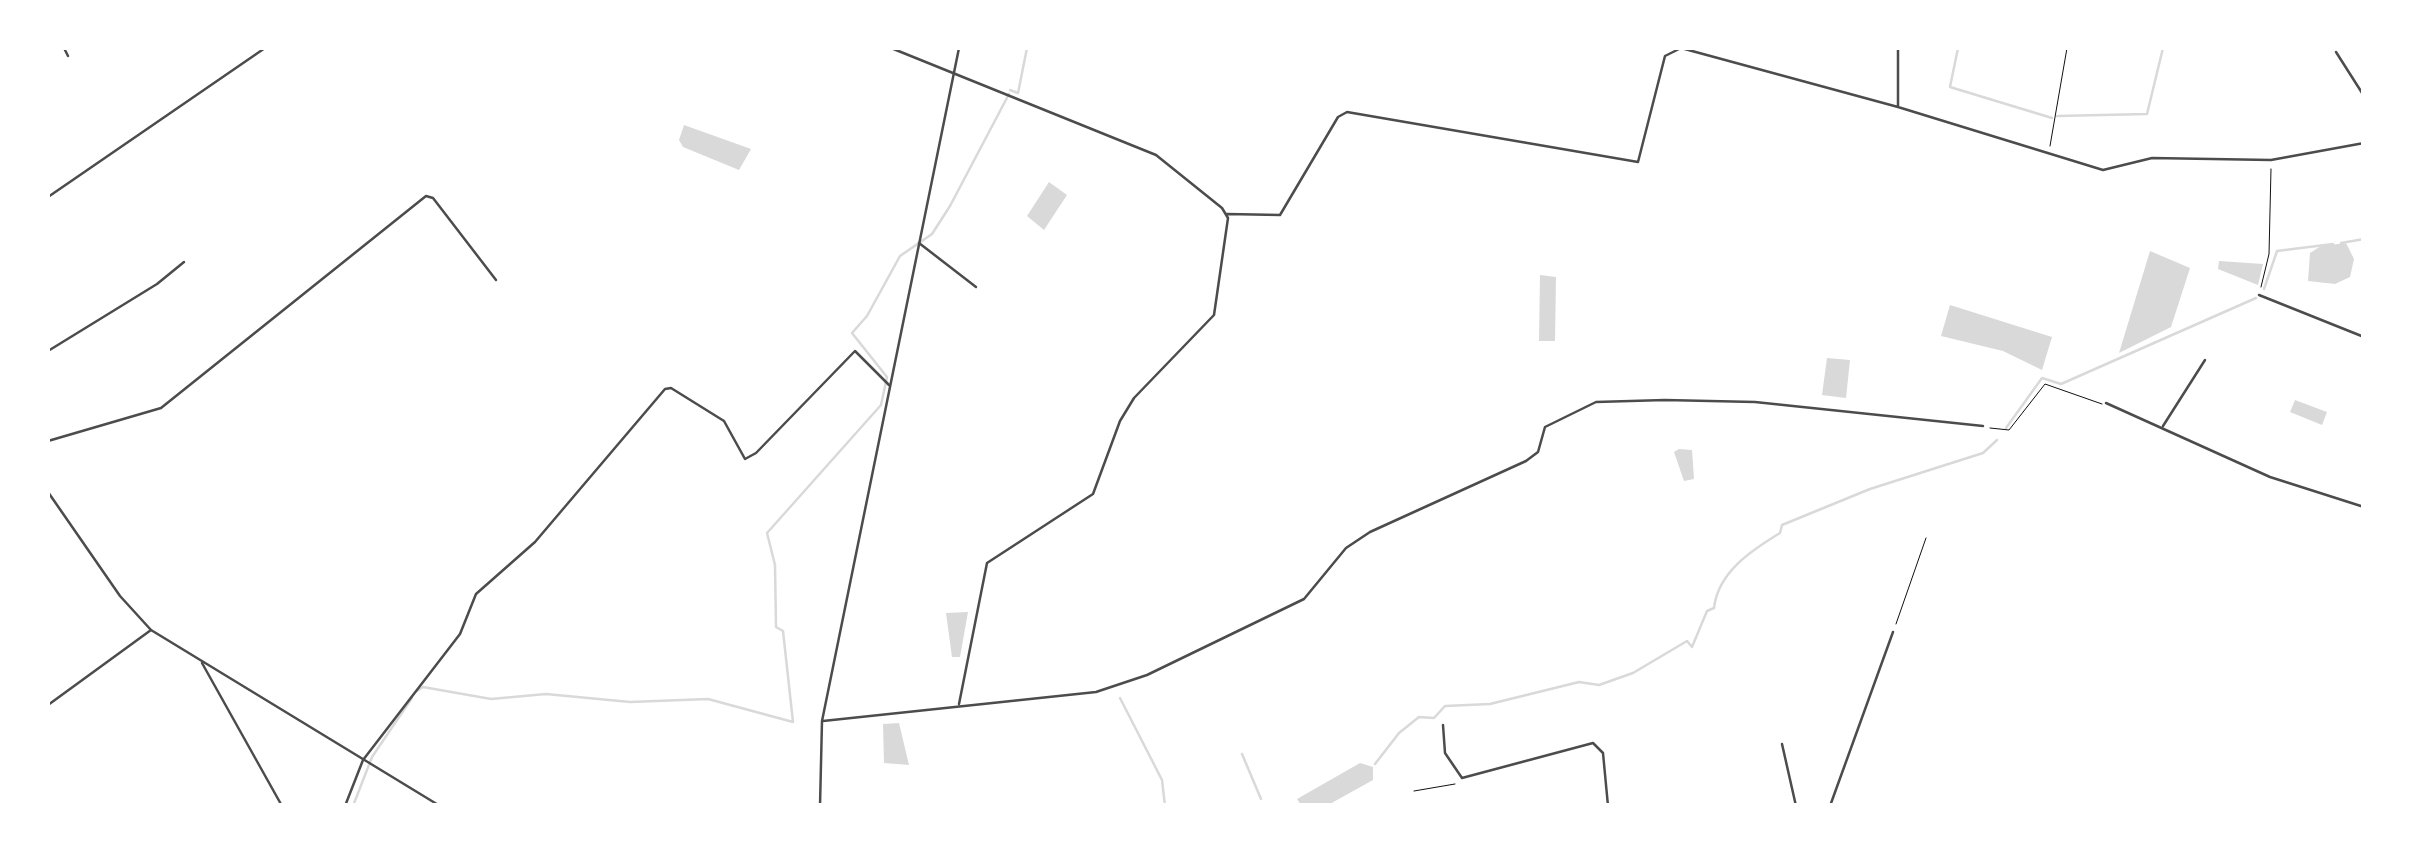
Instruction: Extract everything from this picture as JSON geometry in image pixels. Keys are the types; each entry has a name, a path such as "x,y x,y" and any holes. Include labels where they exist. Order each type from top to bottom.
{"street":[{"path":"64,48 68,56"},
{"path":"48,197 265,48"},
{"path":"891,48 954,70 1163,158 1227,214 1280,215 1338,117 1346,112 1638,162 1664,56 1674,49 1898,107 2103,170 2152,158 2271,160 2364,143"},
{"path":"820,806 822,721 959,48"},
{"path":"1898,48 1898,107"},
{"path":"2336,52 2364,96"},
{"path":"48,441 161,408 426,196 432,198 496,280"},
{"path":"958,706 988,563 1093,494 1120,421 1134,398 1214,316 1227,214"},
{"path":"918,243 976,287"},
{"path":"48,351 158,284 184,262"},
{"path":"2259,295 2364,337"},
{"path":"345,806 363,760 460,634 476,594 535,542 665,389 670,388 724,421 744,459 756,453 855,351 890,386"},
{"path":"2163,426 2205,360"},
{"path":"822,721 1096,692 1184,658 1304,599 1346,548 1363,536 1412,510 1526,462 1538,452 1544,427 1596,402 1755,402 1983,426"},
{"path":"2106,404 2270,476 2364,507"},
{"path":"48,492 120,596 151,630 440,806"},
{"path":"48,705 151,630"},
{"path":"1830,806 1893,632"},
{"path":"202,663 282,806"},
{"path":"1443,725 1445,753 1461,778 1593,743 1602,753 1608,806"},
{"path":"1782,744 1796,806"}],"path":[{"path":"2048,154 2067,48"},
{"path":"2259,295 2269,254 2271,160"},
{"path":"1983,426 2009,430 2044,384 2106,404"},
{"path":"1893,632 1926,538"},
{"path":"1414,790 1448,786 1461,778"}],"shaded area":[{"path":"684,125 751,149 739,170 683,147 679,140"},
{"path":"1049,182 1067,195 1044,230 1027,216"},
{"path":"2346,243 2354,259 2350,277 2335,284 2308,281 2310,253 2321,246"},
{"path":"2150,251 2190,268 2171,327 2119,353"},
{"path":"2219,261 2263,264 2258,285 2218,269"},
{"path":"1540,275 1556,277 1555,341 1539,341"},
{"path":"1950,305 2052,337 2042,370 2003,351 1941,336"},
{"path":"1827,358 1850,360 1846,398 1822,395"},
{"path":"2295,400 2327,412 2322,425 2290,412"},
{"path":"1692,450 1694,479 1684,481 1674,452"},
{"path":"968,612 960,657 952,657 946,613"},
{"path":"899,723 909,765 884,763 883,724"},
{"path":"1360,763 1373,767 1373,780 1328,805 1301,805 1297,799"}],"waterway":[{"path":"1010,90 1018,93 1027,48"},
{"path":"1958,48 1950,87 2052,118"},
{"path":"2057,116 2147,114 2163,48"},
{"path":"417,691 423,687 491,699 546,694 630,702 708,699 793,722 783,631 776,627 775,565 767,533 881,405 887,377 852,333 867,316 900,256 932,234 1009,94"},
{"path":"2341,243 2364,239"},
{"path":"2264,289 2277,251 2333,244"},
{"path":"2006,428 2042,378 2061,384 2256,298"},
{"path":"1375,764 1399,733 1419,717 1434,718 1445,706 1490,704 1579,682 1599,685 1633,673 1687,641 1692,647 1729,573 1780,533 1782,525 1870,489 1983,453 1997,440"},
{"path":"353,806 372,757 412,698"},
{"path":"1120,698 1162,780 1165,806"},
{"path":"1242,754 1261,799"}]}
